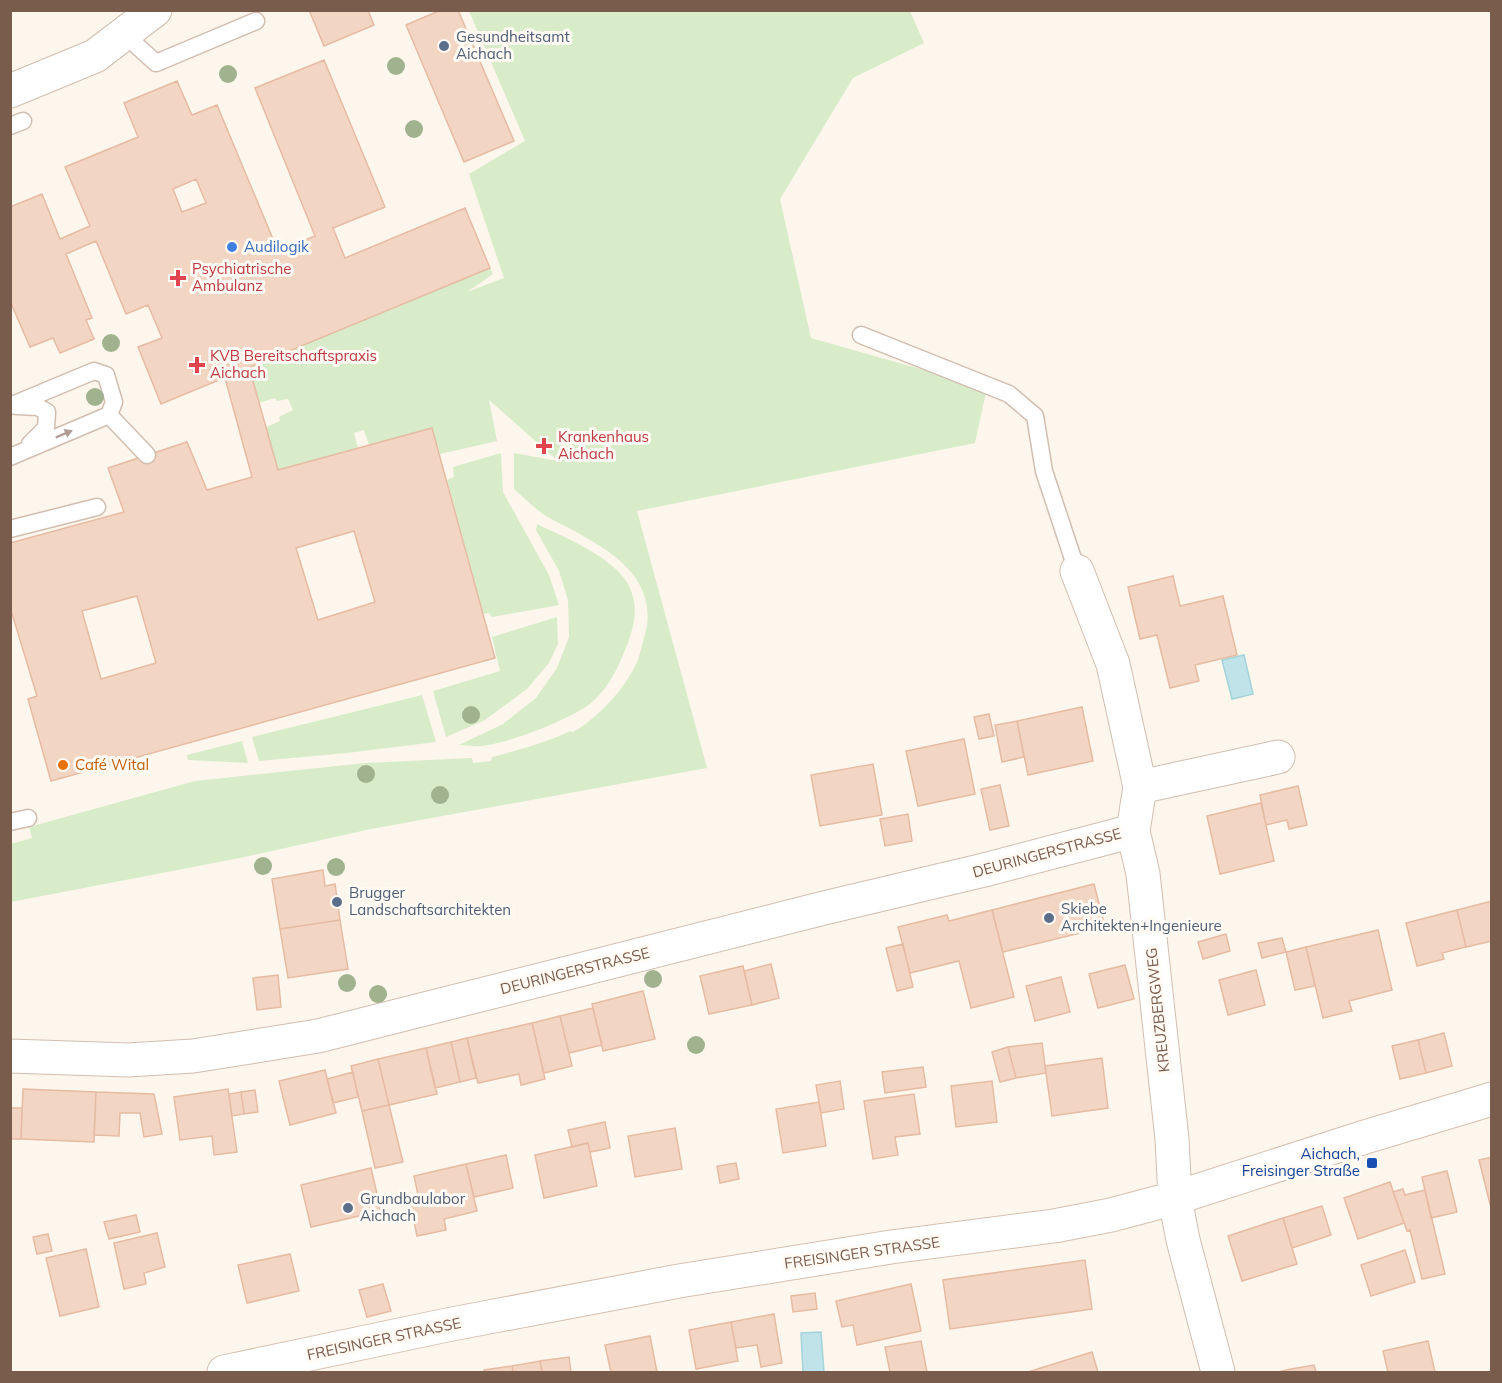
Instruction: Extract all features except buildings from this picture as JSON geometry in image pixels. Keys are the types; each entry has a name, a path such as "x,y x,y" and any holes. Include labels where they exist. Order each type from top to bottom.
{"street":[{"path":"10,92 95,56 155,10"},
{"name":"KREUZBERGWEG","path":"1077,571 1113,664 1140,787 1133,831 1143,874 1172,1139 1175,1198 1183,1240 1218,1372"},
{"path":"1140,787 1278,757"},
{"name":"DEURINGERSTRASSE","path":"10,1056 128,1060 193,1056 255,1048 318,1036 1133,831"},
{"name":"FREISINGER STRASSE","path":"224,1372 447,1325 680,1281 891,1247 1054,1226 1111,1215 1175,1198 1491,1100"}],"lane":[{"path":"124,34 156,63 256,21"},
{"path":"861,335 1009,394 1035,416 1044,471 1077,571"},
{"path":"11,406 94,371 106,375 114,402 109,415 17,454"},
{"path":"11,406 38,407 47,412 46,428 17,454"},
{"path":"109,415 147,455"},
{"path":"10,529 97,507"},
{"path":"10,822 28,818"}],"green space":[{"path":"469,11 910,11 924,43 853,78 780,199 811,338 987,388 975,443 637,511 707,768 371,829 240,858 11,902 10,844 32,838 29,827 195,781 365,763 472,758 473,763 491,761 492,757 541,743 570,731 573,732 583,726 613,698 636,664 647,626 647,605 641,586 616,557 546,516 514,489 514,453 558,461 489,400 497,441 440,454 432,428 369,445 364,430 354,433 358,448 278,470 266,427 280,421 279,417 293,410 288,399 277,401 275,398 259,403 249,367 490,268 493,274 467,292 504,278 469,174 525,141"},
{"path":"501,453 503,492 549,575 559,605 492,617 489,613 483,614 447,480 454,477 453,467"},
{"path":"537,524 587,549 621,574 634,599 635,614 630,637 621,661 608,684 591,703 581,710 523,736 481,746 459,745 503,724 536,698 557,668 569,637 568,600 559,571 536,530"},
{"path":"557,617 558,644 549,663 527,689 485,720 446,737 433,691 500,671 492,637"},
{"path":"422,695 436,742 259,761 252,737"},
{"path":"242,741 248,763 188,760 187,755"}],"water":[{"path":"1244,655 1253,694 1232,699 1222,660"},
{"path":"821,1332 824,1372 803,1372 801,1333"}],"place":[{"name":"Gesundheitsamt Aichach","path":"444,46"},
{"name":"Audilogik","path":"232,247"},
{"name":"Psychiatrische Ambulanz","path":"178,278"},
{"name":"KVB Bereitschaftspraxis Aichach","path":"197,365"},
{"name":"Krankenhaus Aichach","path":"544,446"},
{"name":"Café Wital","path":"63,765"},
{"name":"Brugger Landschaftsarchitekten","path":"337,902"},
{"name":"Skiebe Architekten+Ingenieure","path":"1049,918"},
{"name":"Aichach, Freisinger Straße","path":"1372,1163"},
{"name":"Grundbaulabor Aichach","path":"348,1208"}]}
